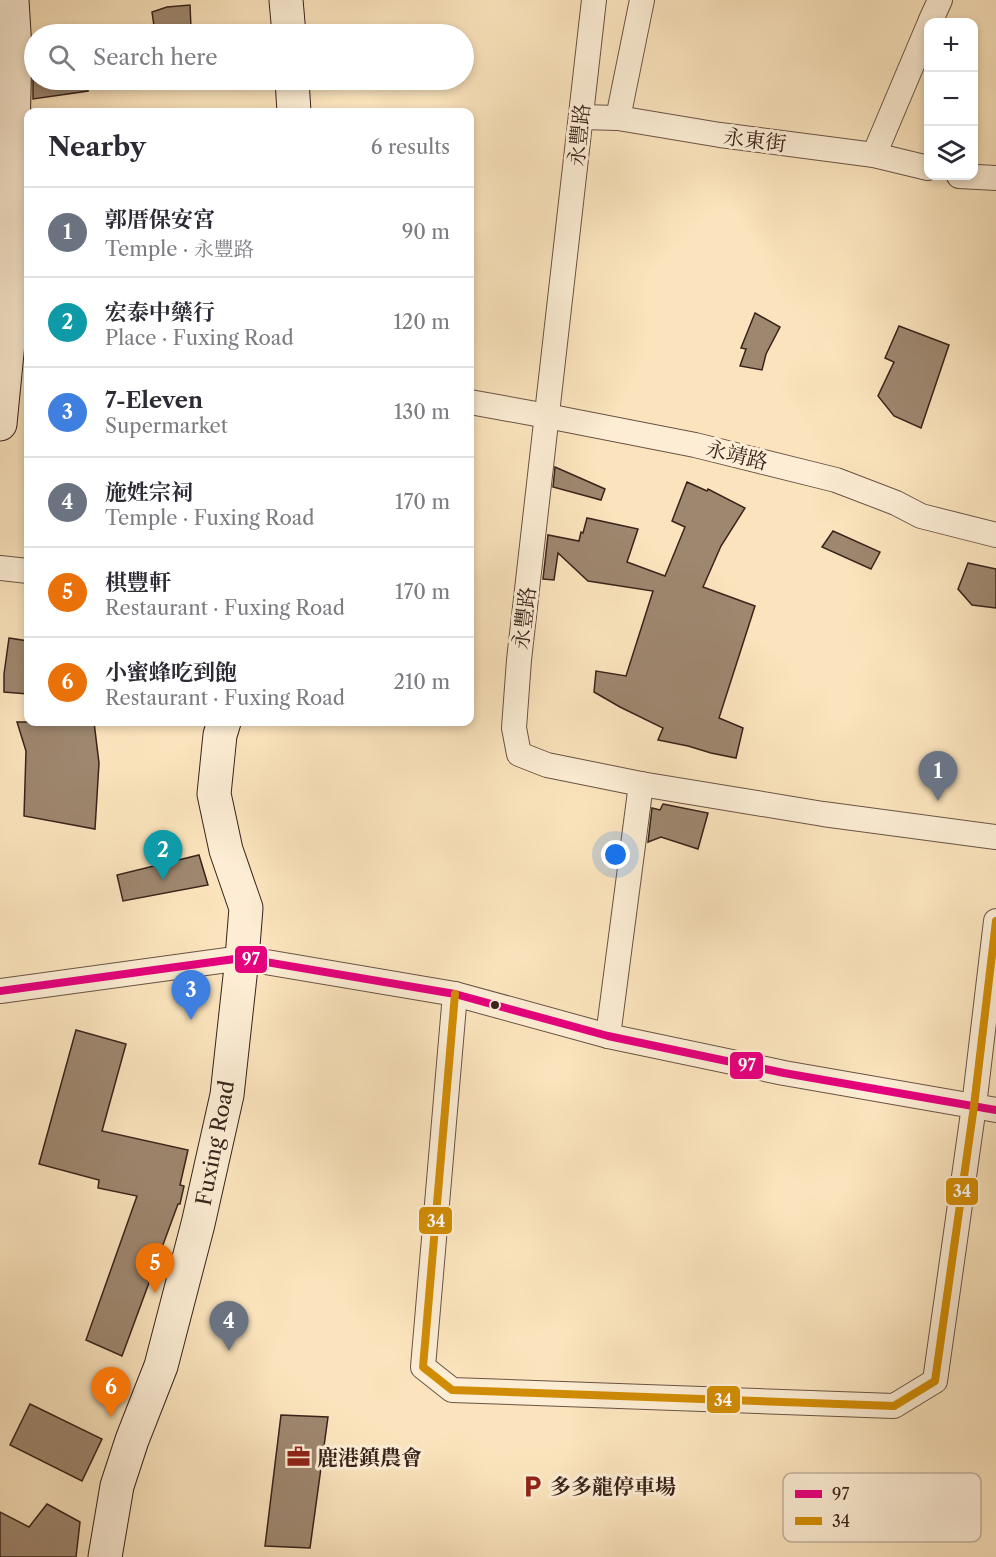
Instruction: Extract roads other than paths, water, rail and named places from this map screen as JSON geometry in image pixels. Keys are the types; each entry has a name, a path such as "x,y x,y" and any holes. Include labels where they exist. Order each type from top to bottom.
{"street":[{"path":"0,424 8,343 10,287 15,49 12,0"},
{"path":"286,0 288,24"},
{"name":"永豐路","path":"594,0 519,660 513,728 519,754 547,765 641,784 823,814 996,837"},
{"path":"618,118 642,0"},
{"path":"932,18 940,0"},
{"path":"874,155 924,36"},
{"path":"293,90 294,108"},
{"name":"永東街","path":"581,117 618,118 720,135 874,155 924,167"},
{"path":"978,177 996,178"},
{"name":"永靖路","path":"474,403 695,445 836,480 896,503 921,516 996,535"},
{"path":"0,568 24,571"},
{"name":"Fuxing Road","path":"105,1557 117,1486 161,1366 198,1224 227,1095 246,908 226,850 214,794 223,726"},
{"path":"608,1036 641,784"},
{"path":"455,994 423,1367 452,1390 894,1406 935,1381 985,1108 996,921"},
{"path":"0,991 242,958 455,994 608,1036 784,1073 985,1108"}],"place":[{"name":"郭厝保安宮","path":"938,801"},
{"name":"宏泰中藥行","path":"163,880"},
{"name":"7-Eleven","path":"191,1020"},
{"name":"棋豐軒","path":"155,1293"},
{"name":"施姓宗祠","path":"229,1351"},
{"name":"小蜜蜂吃到飽","path":"111,1417"},
{"name":"鹿港鎮農會","path":"299,1457"},
{"name":"多多龍停車場","path":"532,1486"}]}
